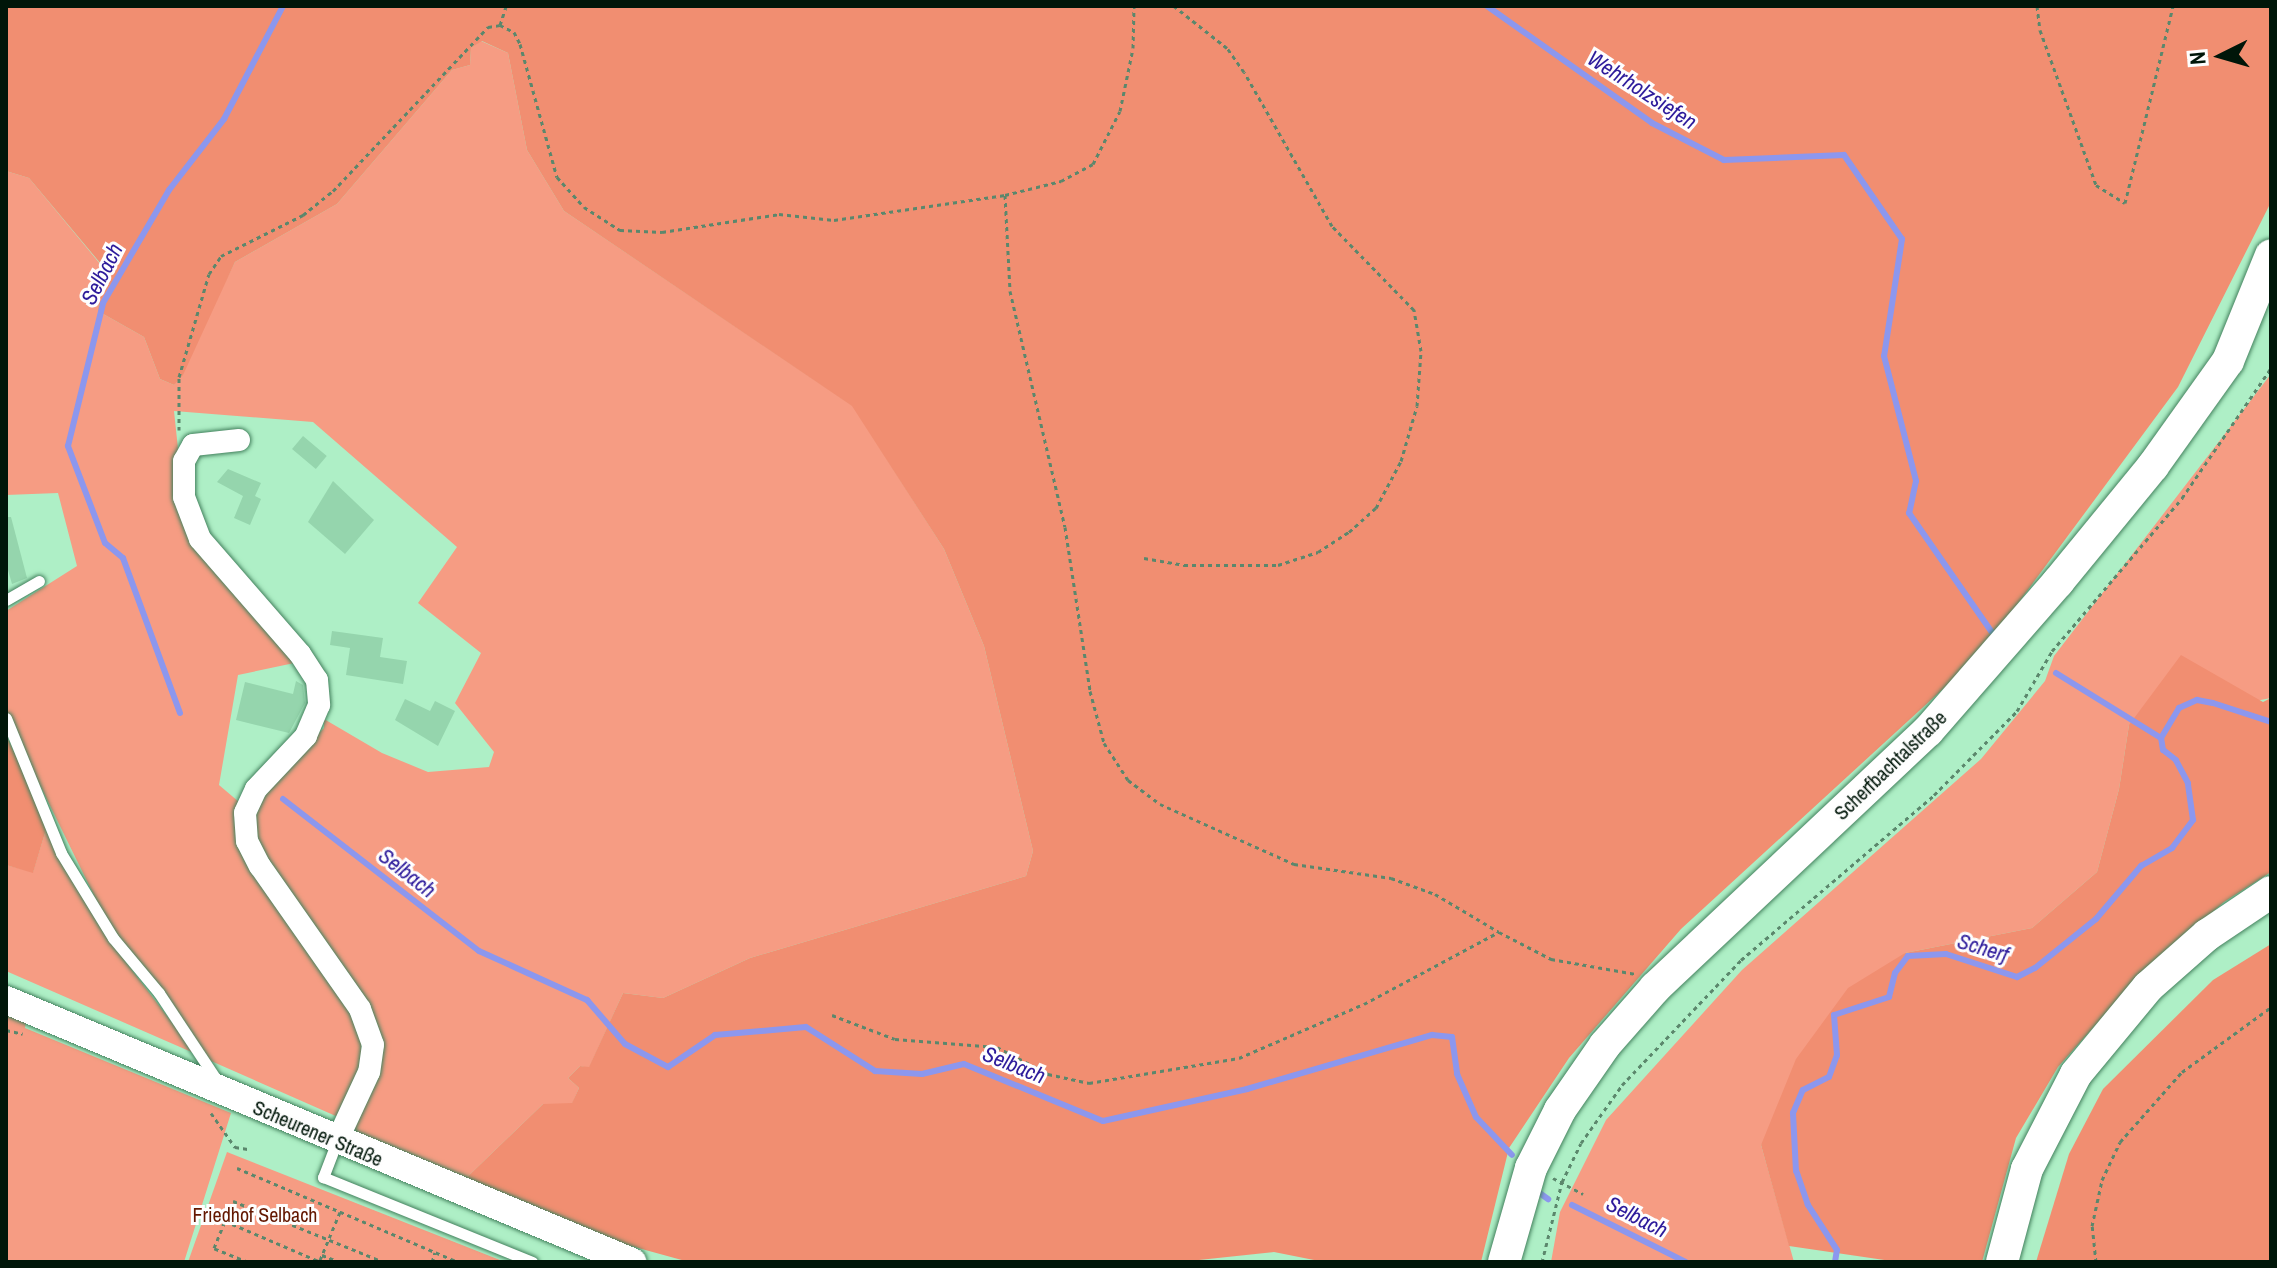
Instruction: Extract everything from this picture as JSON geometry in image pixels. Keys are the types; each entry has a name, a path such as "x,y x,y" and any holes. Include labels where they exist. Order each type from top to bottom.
{"main road":[{"name":"Scherfbachtalstraße","path":"1504,1262 1531,1168 1579,1081 1655,988 1928,731 2058,582 2153,466 2228,361 2271,255"},
{"path":"2002,1262 2038,1143 2084,1063 2148,987 2182,955 2271,892"}],"street":[{"path":"239,440 193,445 184,461 184,497 200,539 300,654 317,680 319,705 306,736 256,789 245,813 247,841 260,866 360,1009 373,1045 369,1072 337,1141"},
{"name":"Scheurener Straße","path":"6,1000 213,1101 337,1141 632,1262"}],"lane":[{"path":"6,600 39,581"},
{"path":"6,718 61,853 137,972 159,993 212,1068 213,1101"},
{"path":"337,1141 323,1177 532,1262"}],"path":[{"path":"184,461 177,420 179,377 209,274 221,256 303,215 333,191 476,39 500,25 506,6"},
{"path":"500,25 514,32 520,44 557,177 584,207 620,230 662,232 779,214 834,220 1005,195 1061,181 1093,164 1120,111 1133,48 1134,6"},
{"path":"1144,558 1184,565 1278,565 1318,552 1349,532 1376,508 1401,461 1417,406 1421,351 1414,310 1332,226 1244,72 1227,48 1174,6"},
{"path":"2037,6 2040,30 2096,185 2125,203 2173,6"},
{"path":"1005,195 1010,291 1065,527 1090,691 1104,743 1128,780 1160,804 1294,864 1391,878 1435,894 1551,959 1620,968 1655,988"},
{"path":"1542,1262 1562,1182 1597,1118 1685,1016 1741,960 1934,795 2017,711 2052,651 2182,498 2271,368"},
{"path":"832,1015 895,1039 997,1047 1048,1074 1089,1083 1239,1058 1364,1004 1499,932"},
{"path":"2096,1262 2092,1226 2102,1180 2120,1142 2182,1072 2271,1007"},
{"path":"6,1030 34,1037"},
{"path":"213,1101 216,1116 235,1147 248,1149"},
{"path":"237,1168 458,1262"},
{"path":"1531,1168 1583,1194"},
{"path":"233,1201 384,1262"},
{"path":"248,1262 214,1248 225,1221 319,1262 340,1212"},
{"path":"432,1262 435,1252"},
{"path":"322,1255 339,1262"}],"green space":[{"path":"481,41 508,53 527,150 564,211 853,406 944,549 984,646 1033,851 1026,876 750,958 663,998 623,993 589,1068 580,1066 568,1078 579,1088 572,1104 543,1104 462,1182 356,1137 353,1123 378,1058 375,1037 355,993 261,855 250,826 257,795 324,728 324,719 382,753 428,772 489,767 494,752 455,703 481,653 418,603 457,547 313,422 174,411 186,524 217,571 299,662 238,675 219,785 239,802 243,846 256,871 347,1000 362,1030 360,1078 338,1117 211,1061 110,928 6,716 6,611 77,566 58,493 6,495 6,171 29,178 101,265 98,311 144,337 160,379 174,385 235,262 337,204 452,70 470,65 471,48"},
{"path":"2271,374 2271,698 2129,725 2119,789 2097,872 2032,928 1905,953 1761,1145 1794,1262 1551,1262 1560,1212 1606,1120 1742,970 1981,759 2045,681 2054,656"},
{"path":"48,823 106,936 196,1054 6,971 6,865 33,872"},
{"path":"6,1014 26,1022 25,1028 231,1113 184,1262 6,1262"},
{"name":"Friedhof Selbach","path":"227,1152 505,1262 188,1262"}],"shaded area":[{"path":"6,6 2271,6 2271,202 2178,387 1979,656 1681,929 1569,1058 1509,1148 1481,1262 1324,1262 1274,1252 1180,1262 689,1262 620,1243 462,1182 543,1104 572,1103 579,1088 568,1078 580,1066 589,1067 623,993 663,998 750,958 1026,876 1033,851 984,646 944,549 852,406 564,211 527,150 508,53 482,41 471,48 470,65 452,70 337,204 235,262 183,375 174,385 160,379 144,337 98,311 101,264 29,178 6,171"},
{"path":"2181,655 2263,702 2271,698 2271,872 2224,902 2139,976 2058,1067 2016,1138 1982,1262 1898,1262 1789,1246 1761,1145 1796,1059 1848,988 1905,953 2032,928 2097,872 2119,789 2129,725"},
{"path":"6,735 48,823 33,873 6,865"},
{"path":"2271,944 2271,1262 2036,1262 2069,1154 2103,1089 2213,980"}],"building":[{"path":"303,436 327,456 316,469 292,449"},
{"path":"228,469 261,483 255,496 261,499 250,525 234,518 243,496 217,482"},
{"path":"333,481 374,520 345,554 308,522"},
{"path":"6,517 11,517 27,578 12,584 6,563"},
{"path":"332,631 383,638 380,657 407,661 403,684 346,675 350,648 330,645"},
{"path":"296,681 303,685 305,703 289,733 236,720 245,682 293,694"},
{"path":"405,699 430,711 435,701 455,711 438,746 395,720"}],"waterway":[{"name":"Selbach","path":"180,713 123,558 105,543 68,446 103,303 169,190 224,119 283,6"},
{"name":"Wehrholzsiefen","path":"1487,6 1652,123 1724,160 1844,155 1902,239 1884,356 1916,481 1909,513 1991,631"},
{"name":"Wehrholzsiefen","path":"2056,673 2161,738"},
{"name":"Scherf","path":"1835,1262 1837,1250 1808,1205 1796,1171 1793,1113 1803,1090 1829,1077 1837,1055 1834,1015 1889,997 1895,973 1908,956 1946,954 2017,977 2035,968 2096,919 2141,866 2172,848 2193,820 2188,783 2176,760 2163,750 2161,738 2179,708 2197,700 2271,722"},
{"name":"Selbach","path":"283,799 479,951 587,1000 625,1044 668,1067 715,1035 806,1027 875,1071 922,1074 964,1064 1103,1121 1247,1089 1432,1035 1452,1037 1457,1074 1476,1117 1512,1155"},
{"name":"Selbach","path":"1541,1194 1548,1199"},
{"name":"Selbach","path":"1572,1205 1686,1262"}]}
